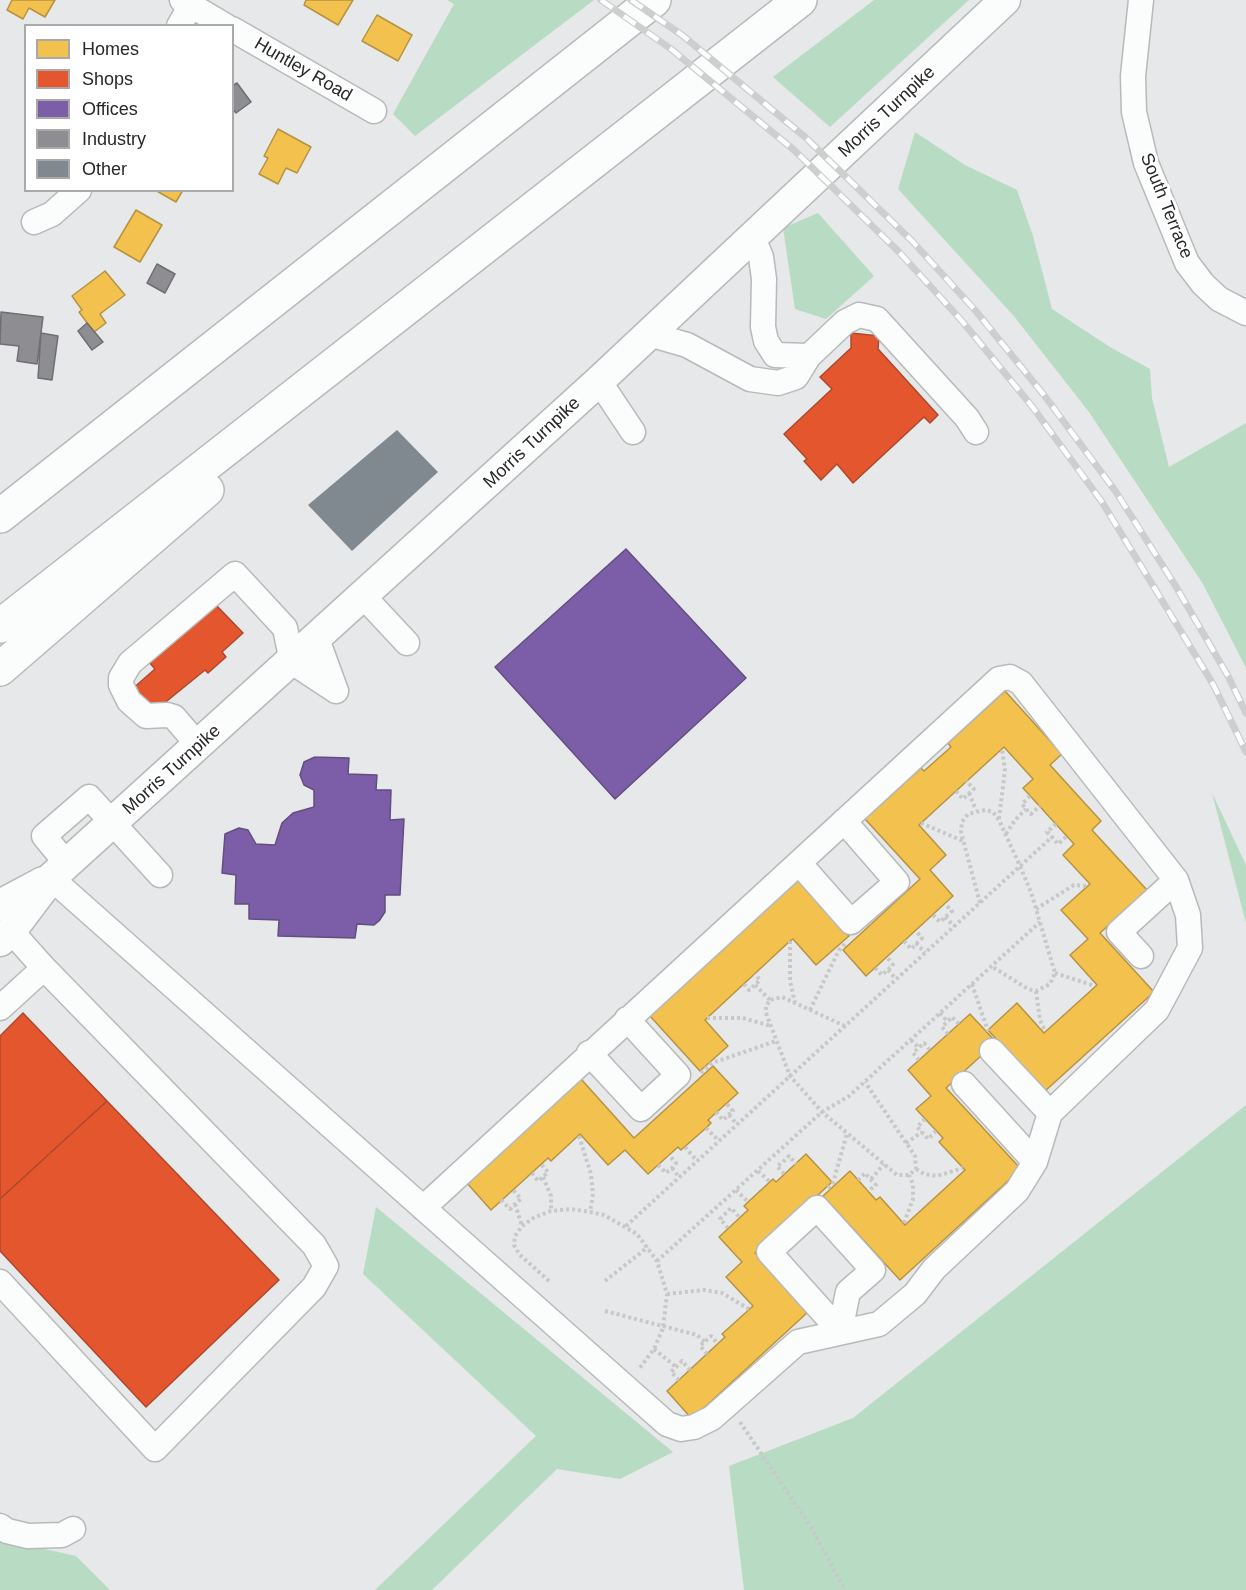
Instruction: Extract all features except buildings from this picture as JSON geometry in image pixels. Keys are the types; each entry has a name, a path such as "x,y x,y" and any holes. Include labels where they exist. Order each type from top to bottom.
{"highway":[{"path":"0,516 654,0"},
{"path":"0,626 800,0"},
{"path":"0,669 535,206"}],"main road":[{"name":"Morris Turnpike","path":"4,925 59,871 364,597 599,381 1005,0"}],"street":[{"name":"South Terrace","path":"1141,0 1133,76 1134,112 1146,163 1187,263 1203,284 1219,299 1246,313"},
{"path":"184,10 221,24"},
{"name":"Huntley Road","path":"234,30 375,111"},
{"path":"34,222 51,214 77,192"},
{"path":"753,238 761,257 764,279 763,327 766,340 775,355 809,356"},
{"path":"649,334 687,345 742,375 762,382 778,383 796,377 809,356 844,322 859,315 877,319 967,417 976,432"},
{"path":"599,381 633,432"},
{"path":"199,746 174,717 146,716 129,701 121,686 121,678 130,663 235,574 285,628 292,662 336,691 317,639"},
{"path":"364,597 407,643"},
{"path":"59,871 423,1208 667,1424 681,1429 694,1427 712,1418 798,1342 840,1330 879,1324 915,1294 934,1269 1017,1191 1035,1162 1050,1113 1157,1010 1190,948 1188,915 1176,880 1021,683 1010,677 999,679 589,1053 423,1208"},
{"path":"799,863 851,922 897,882 844,821"},
{"path":"112,824 160,875"},
{"path":"1141,956 1119,932 1176,880"},
{"path":"0,1282 155,1449 314,1287 326,1266 314,1245 4,925"},
{"path":"0,1008 44,968"},
{"path":"589,1053 641,1109 678,1075 627,1019"},
{"path":"992,1051 1050,1113"},
{"path":"964,1084 1035,1162"},
{"path":"817,1208 873,1270 848,1292 840,1330 769,1252 817,1208"},
{"path":"0,1526 7,1531 28,1536 62,1535 73,1529"}],"path":[{"path":"999,820 1005,770 1002,749"},
{"path":"956,791 963,799 974,789 966,781"},
{"path":"969,794 976,810"},
{"path":"1030,796 1022,804 1026,809 1031,814 1040,806"},
{"path":"1006,835 1015,820 1026,809"},
{"path":"980,903 963,841 962,822 968,814 976,810 993,812 999,820 1036,909 1055,974 1050,984 1036,991"},
{"path":"921,823 963,841"},
{"path":"1056,824 1047,832 1058,844 1067,836"},
{"path":"626,1226 1052,837"},
{"path":"1036,909 1074,885 1088,886"},
{"path":"933,915 940,922 952,911 945,904"},
{"path":"945,917 954,926"},
{"path":"657,1261 822,1112 849,1096 865,1082 1040,922"},
{"path":"904,941 911,949 922,938 916,931"},
{"path":"790,941 790,981 795,1003"},
{"path":"916,943 925,953"},
{"path":"810,1010 839,950"},
{"path":"875,968 882,975 888,970 893,965 887,957"},
{"path":"991,966 1036,991"},
{"path":"888,970 896,979"},
{"path":"744,984 749,990 755,985 760,980 755,974"},
{"path":"1055,974 1095,986"},
{"path":"972,984 988,1032 998,1042 992,1051"},
{"path":"755,985 770,1000"},
{"path":"1036,991 1040,1020 1045,1032"},
{"path":"770,1000 782,997 845,1026"},
{"path":"770,1000 766,1013 790,1076 822,1112 897,1175 909,1175 916,1169"},
{"path":"940,1013 948,1022"},
{"path":"948,1034 942,1027 952,1017 959,1024"},
{"path":"707,1018 743,1018 771,1026"},
{"path":"911,1040 919,1048"},
{"path":"699,1075 712,1063 776,1041"},
{"path":"919,1060 913,1053 924,1043 930,1050"},
{"path":"865,1082 915,1156 916,1169"},
{"path":"716,1112 723,1120 729,1115 733,1111 726,1103"},
{"path":"729,1115 737,1124"},
{"path":"925,1119 917,1127 928,1139 936,1131"},
{"path":"706,1128 719,1141"},
{"path":"906,1143 922,1132"},
{"path":"817,1208 820,1195 833,1183 847,1133"},
{"path":"579,1136 591,1174 593,1194 590,1212"},
{"path":"685,1147 697,1161"},
{"path":"776,1154 783,1161"},
{"path":"658,1165 666,1173 672,1168 676,1163 669,1155"},
{"path":"784,1174 777,1166 789,1156 796,1164"},
{"path":"531,1173 538,1181 543,1177 548,1172 542,1164"},
{"path":"871,1179 884,1164"},
{"path":"672,1168 680,1177"},
{"path":"916,1169 924,1174 937,1176 963,1168"},
{"path":"758,1171 770,1182"},
{"path":"858,1180 865,1173 871,1179 876,1185 868,1191"},
{"path":"904,1223 913,1199 913,1184 909,1175"},
{"path":"543,1177 551,1196 550,1211"},
{"path":"501,1200 510,1209 521,1199 513,1190"},
{"path":"736,1190 748,1202"},
{"path":"515,1204 522,1226"},
{"path":"719,1206 725,1214"},
{"path":"728,1228 720,1219 731,1208 740,1218"},
{"path":"549,1281 519,1254 514,1245 515,1236 522,1226 550,1211 571,1209 590,1212 626,1226 648,1246 657,1261 667,1294 663,1328 654,1349 625,1385"},
{"path":"605,1281 648,1246"},
{"path":"667,1294 704,1290 722,1293 749,1309"},
{"path":"604,1311 697,1335 705,1342"},
{"path":"707,1354 700,1346 711,1336 718,1344"},
{"path":"654,1349 676,1367"},
{"path":"679,1380 671,1372 682,1361 690,1370"},
{"path":"727,1404 759,1447 811,1527 845,1590"}],"green space":[{"path":"447,0 594,0 415,136 393,114 454,4"},
{"path":"874,0 969,0 830,127 773,77"},
{"path":"915,132 965,165 1017,190 1033,236 1052,309 1110,347 1150,369 1152,398 1169,467 1246,423 1246,668 1203,584 1089,412 1013,315 898,189"},
{"path":"818,213 874,276 826,319 795,309 783,228"},
{"path":"1212,793 1246,865 1246,923"},
{"path":"1246,1105 1246,1590 744,1590 729,1466 853,1418"},
{"path":"376,1207 673,1452 620,1479 557,1469 432,1590 375,1590 536,1436 363,1274"},
{"path":"0,1539 76,1556 110,1590 0,1590"}],"railway":[{"path":"601,0 671,49 794,150 899,252 962,321 1031,405 1102,502 1213,684 1246,752"},
{"path":"631,0 682,35 805,137 912,241 975,310 1044,395 1116,492 1175,585 1228,676 1246,713"}]}
